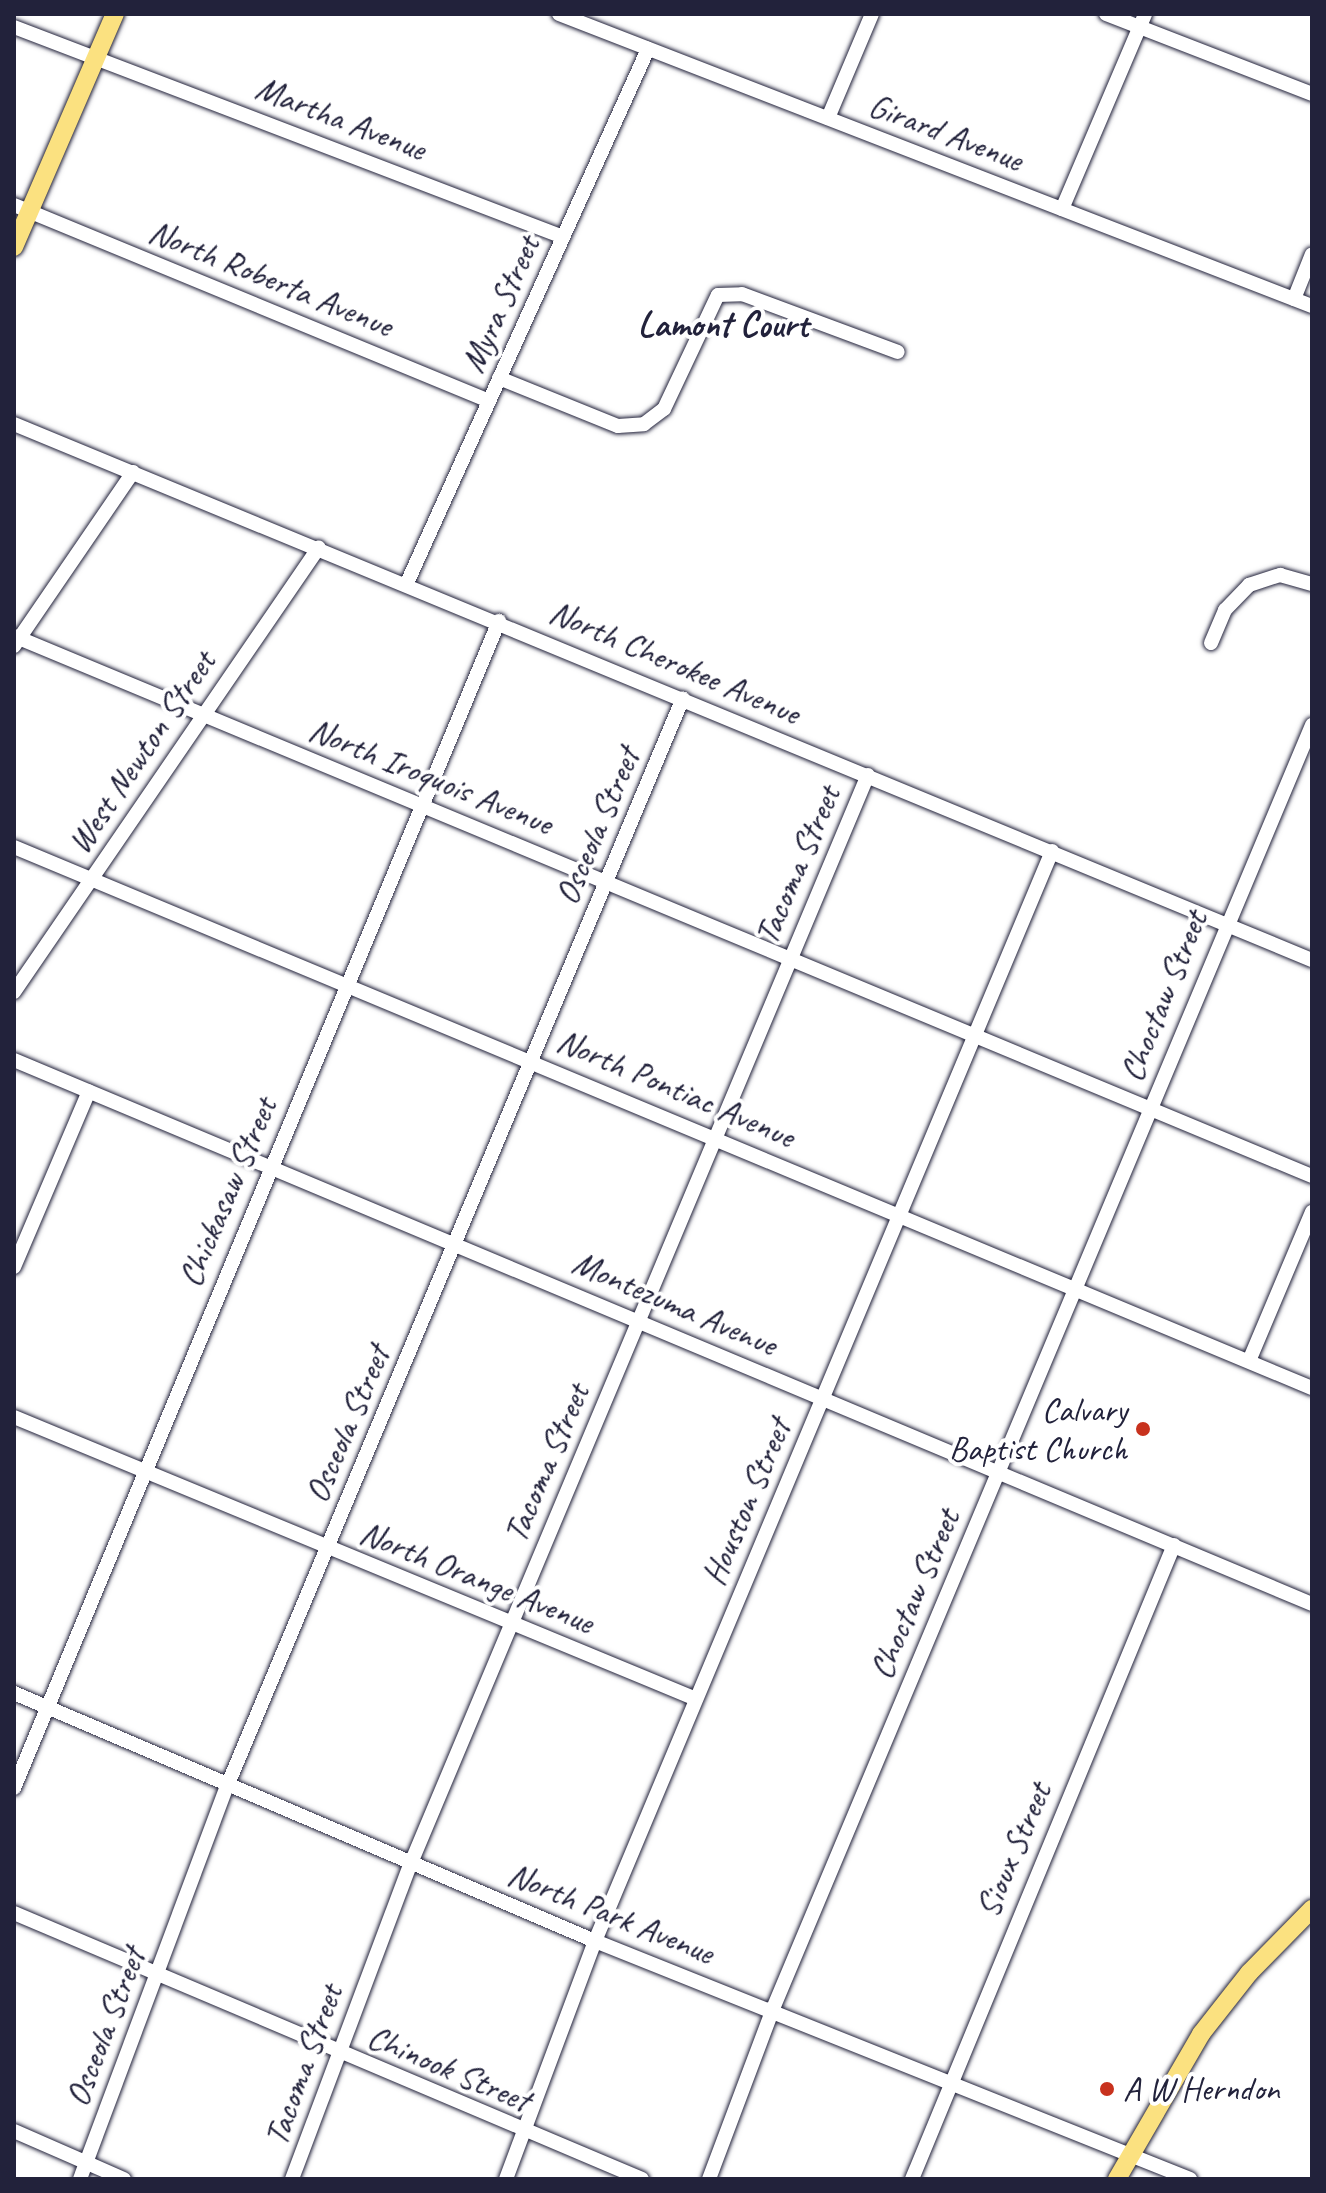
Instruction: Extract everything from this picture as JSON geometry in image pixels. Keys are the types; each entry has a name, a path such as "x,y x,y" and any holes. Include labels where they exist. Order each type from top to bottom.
{"main road":[{"path":"14,247 22,208 115,14"},
{"path":"1117,2179 1201,2034 1249,1973 1312,1909"}],"street":[{"name":"Girard Avenue","path":"559,14 1312,306"},
{"path":"828,118 872,14"},
{"path":"1106,14 1142,21 1312,94"},
{"path":"1062,209 1142,21"},
{"name":"Martha Avenue","path":"14,27 563,237"},
{"name":"Myra Street","path":"407,583 648,49"},
{"name":"North Roberta Avenue","path":"22,208 489,401"},
{"path":"1294,299 1312,254"},
{"path":"499,378 618,426 644,424 664,409 718,295 742,294 898,352"},
{"name":"North Cherokee Avenue","path":"14,424 407,583 1312,960"},
{"path":"16,640 133,472"},
{"name":"West Newton Street","path":"14,992 319,547"},
{"path":"1211,643 1225,610 1249,585 1280,575 1312,584"},
{"name":"Chickasaw Street","path":"14,1788 44,1706 499,621"},
{"name":"North Iroquois Avenue","path":"16,640 607,880 1312,1176"},
{"name":"Osceola Street","path":"80,2179 228,1784 683,698"},
{"name":"Choctaw Street","path":"709,2179 772,2011 1312,725"},
{"name":"Tacoma Street","path":"292,2179 411,1863 868,775"},
{"name":"North Pontiac Avenue","path":"14,847 532,1060 1312,1388"},
{"name":"Houston Street","path":"506,2179 595,1941 1052,851"},
{"name":"Montezuma Avenue","path":"14,1060 639,1319 1312,1604"},
{"path":"14,1267 89,1091"},
{"path":"1249,1361 1312,1212"},
{"name":"North Orange Avenue","path":"14,1417 696,1699"},
{"name":"Sioux Street","path":"912,2179 948,2081 1174,1545"},
{"name":"North Park Avenue","path":"14,1693 595,1941 1131,2151 1190,2179"},
{"name":"Chinook Street","path":"14,1913 523,2132 642,2179"},
{"path":"14,2131 124,2179"}],"place":[{"name":"Calvary Baptist Church","path":"1143,1429"},
{"name":"A W Herndon","path":"1107,2089"}],"district":[{"name":"Lamont Court","path":"723,325"}]}
